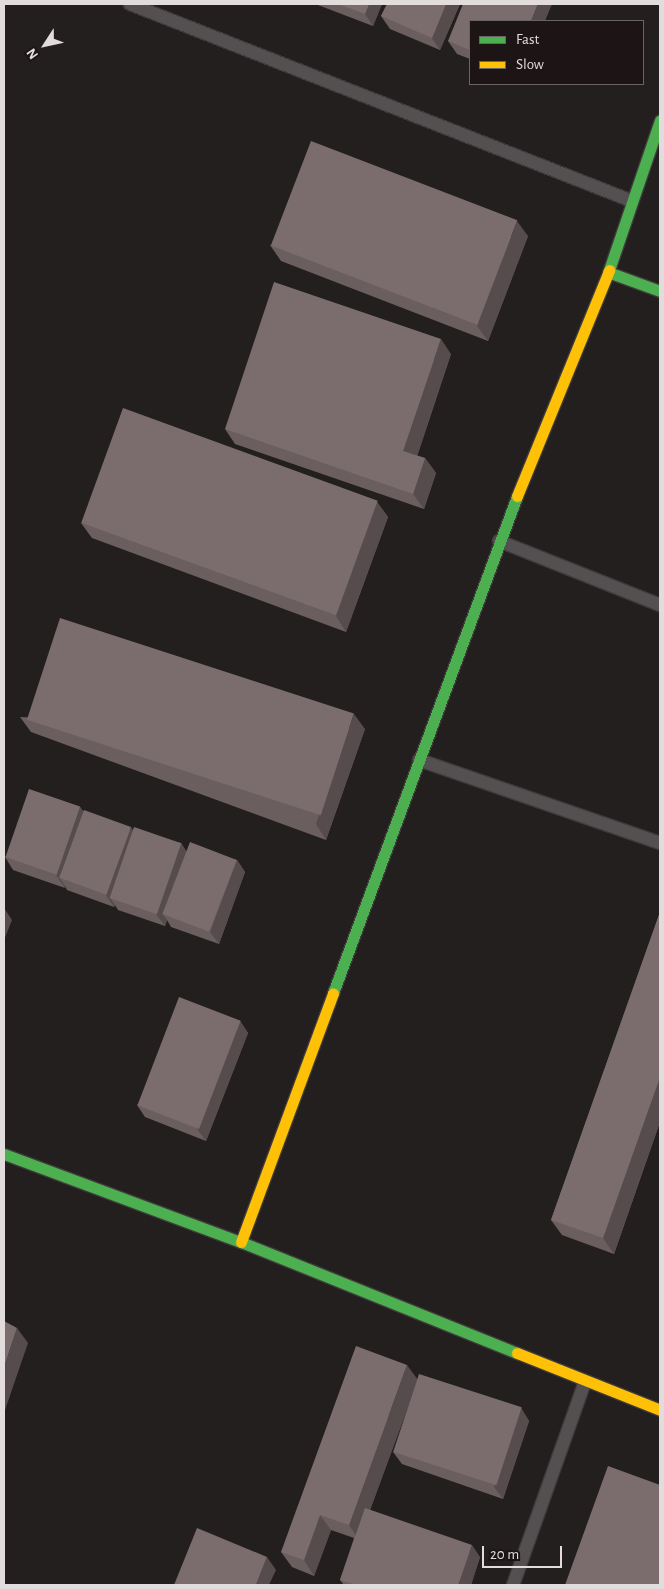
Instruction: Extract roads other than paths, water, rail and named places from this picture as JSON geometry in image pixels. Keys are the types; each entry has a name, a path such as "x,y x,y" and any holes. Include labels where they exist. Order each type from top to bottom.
{"street":[{"path":"241,1242 499,542 608,272 660,120"},
{"path":"608,272 660,291"},
{"path":"4,1154 241,1242 586,1382 660,1410"}],"lane":[{"path":"130,4 632,201"},
{"path":"499,542 660,605"},
{"path":"418,760 660,843"},
{"path":"513,1585 586,1382"}]}
